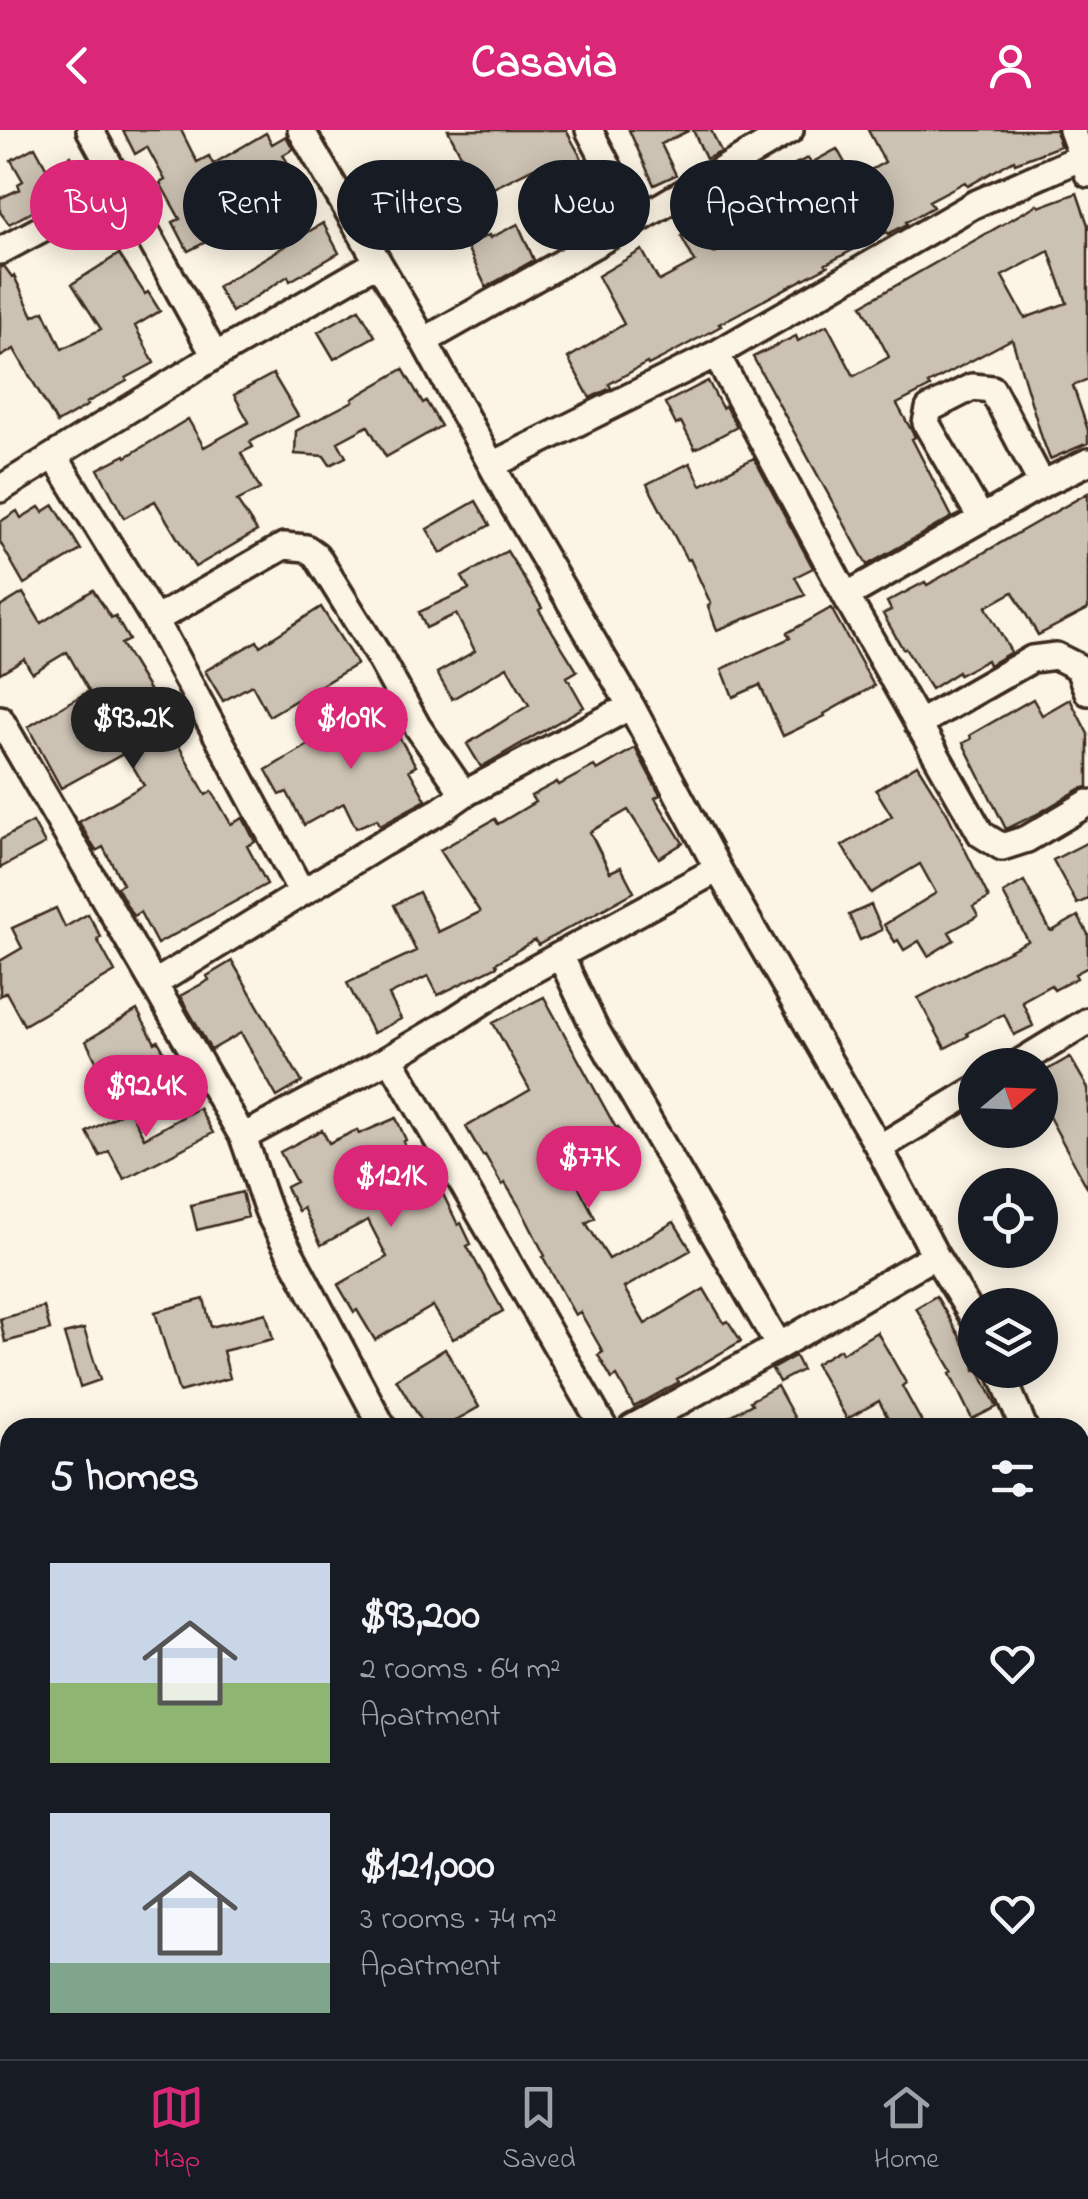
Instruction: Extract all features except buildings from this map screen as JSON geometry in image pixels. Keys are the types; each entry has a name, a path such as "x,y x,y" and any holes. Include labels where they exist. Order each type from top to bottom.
{"street":[{"path":"90,130 107,160"},
{"path":"301,130 631,706 718,869 880,1148 958,1292"},
{"path":"589,130 604,160"},
{"path":"650,213 790,130"},
{"path":"492,466 716,354 973,204 1085,165 1072,130"},
{"path":"0,251 30,235"},
{"path":"157,250 215,356"},
{"path":"424,341 585,250"},
{"path":"0,489 215,356 378,262"},
{"path":"716,354 846,596 982,834 1002,847 1027,839 1088,803"},
{"path":"981,518 926,423 928,409 972,388 992,389 1042,484"},
{"path":"55,457 154,620 302,892"},
{"path":"846,596 1042,484 1088,462"},
{"path":"154,620 284,546 306,548 316,555 418,726 464,794"},
{"path":"918,724 1032,659 1056,656 1078,666 1088,692"},
{"path":"154,984 464,794 631,706"},
{"path":"0,719 242,1137 270,1215 378,1418"},
{"path":"242,1137 390,1058 520,978 718,869"},
{"path":"561,957 594,1028 779,1346"},
{"path":"1044,1048 1088,1021"},
{"path":"390,1058 598,1418"},
{"path":"880,1148 958,1100"},
{"path":"650,1418 935,1254"},
{"path":"1007,1388 1020,1418"}]}
